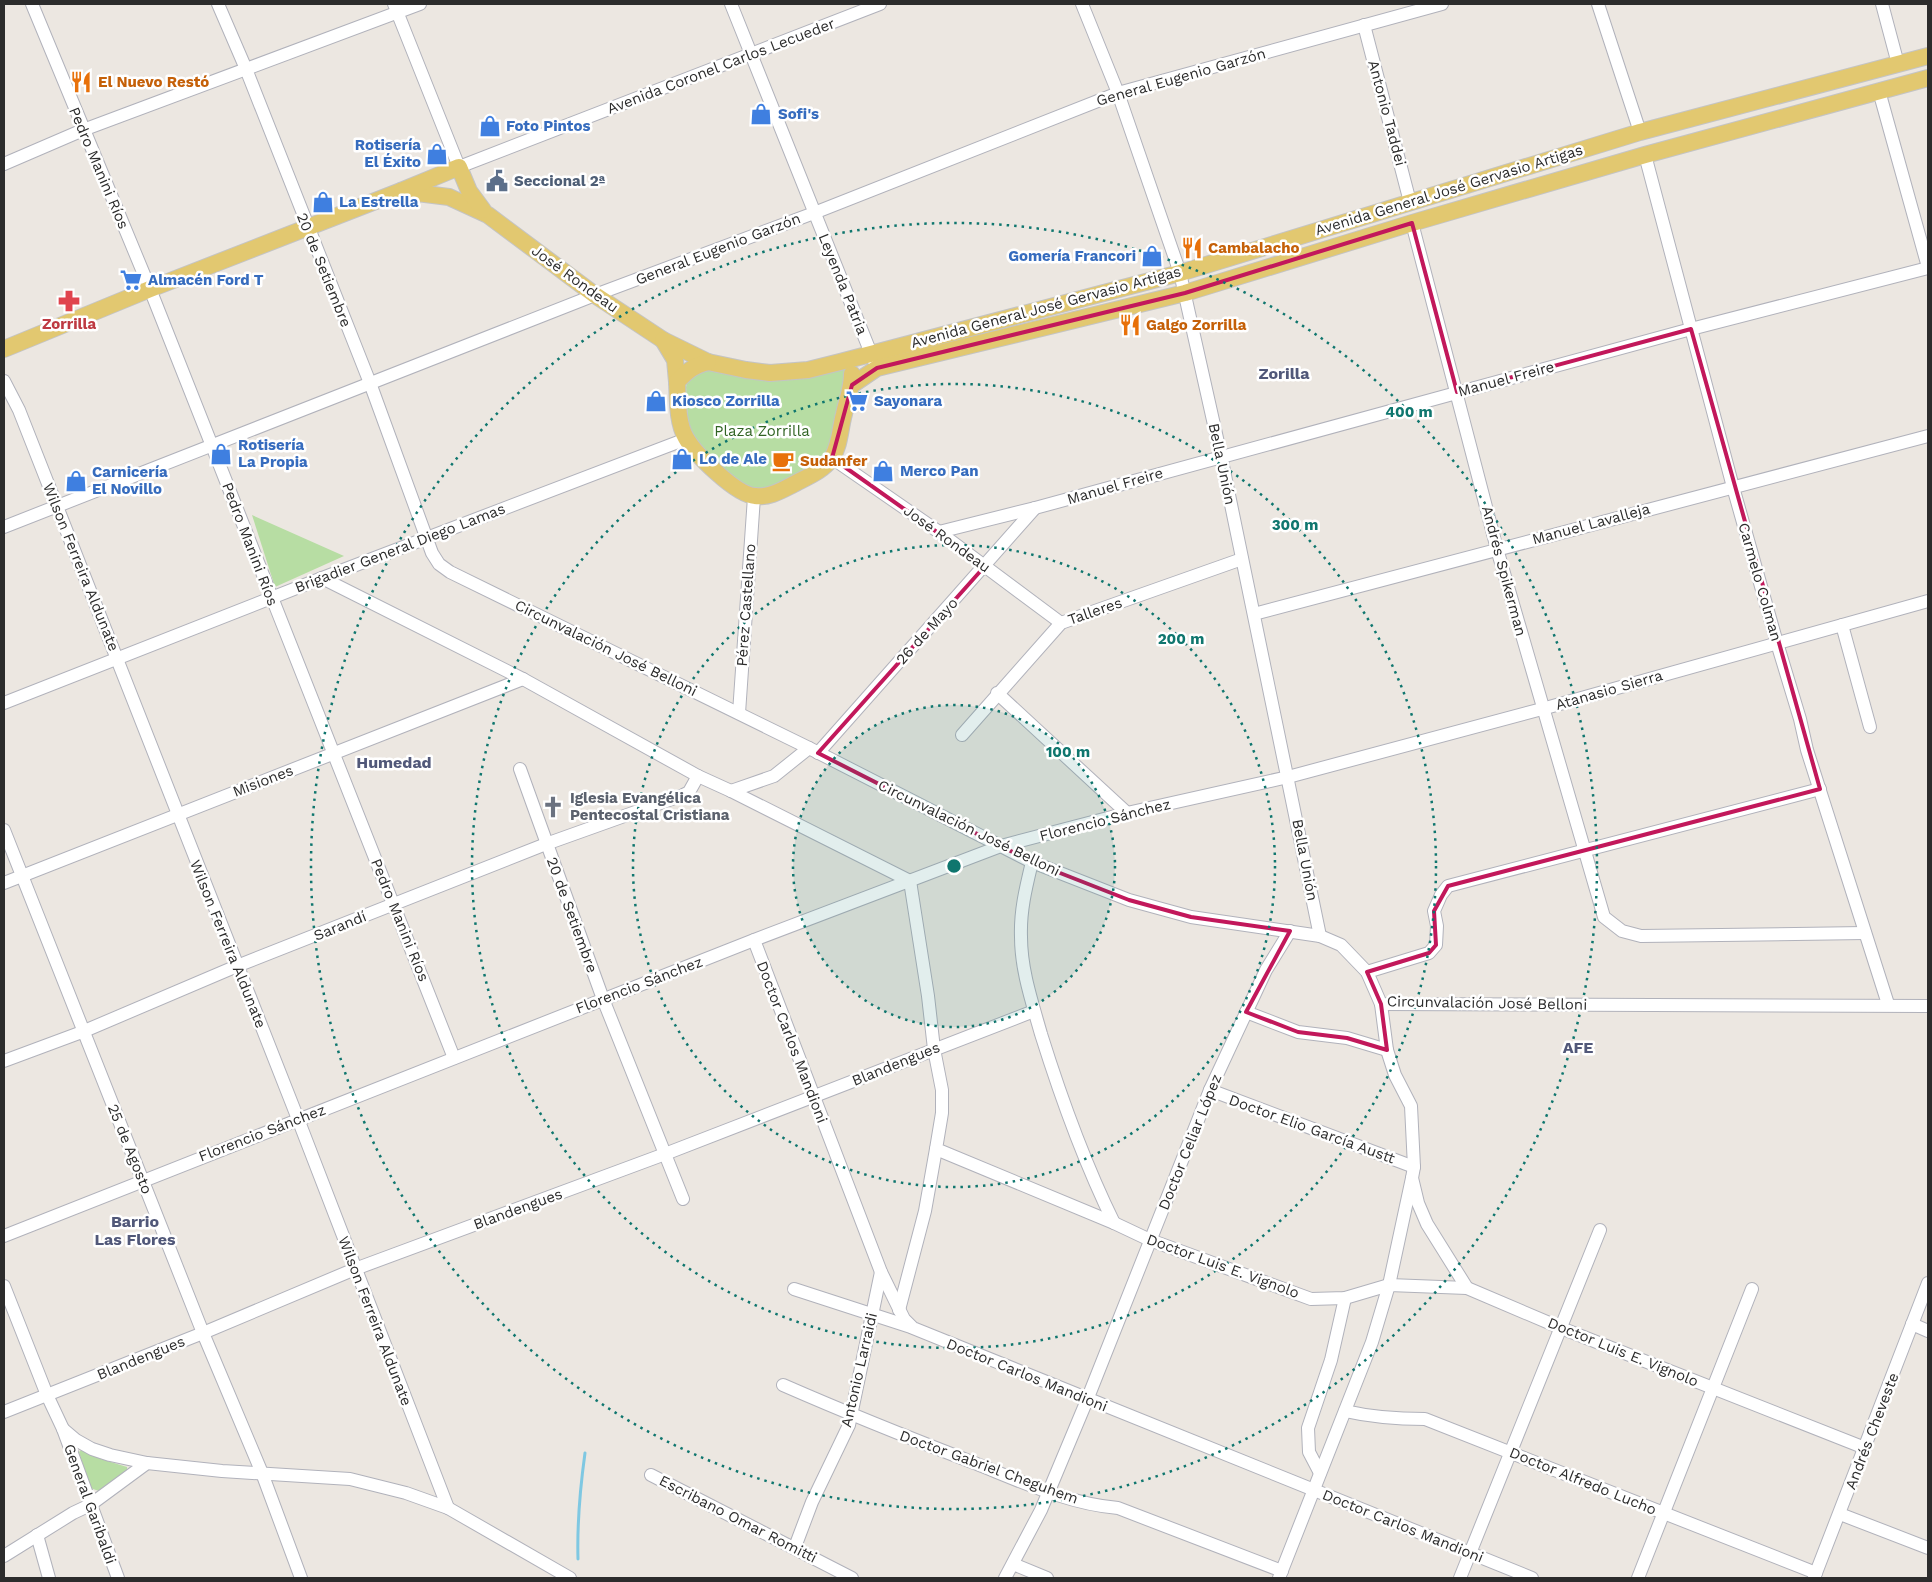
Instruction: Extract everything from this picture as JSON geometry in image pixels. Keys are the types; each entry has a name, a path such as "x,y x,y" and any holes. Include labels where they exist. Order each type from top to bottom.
{"main road":[{"name":"Avenida General José Gervasio Artigas","path":"708,362 770,373 808,370 840,362 1180,273 1640,132 1928,56"},
{"name":"Avenida General José Gervasio Artigas","path":"852,385 877,368 1184,293 1412,222 1645,155 1928,78"},
{"name":"Avenida Coronel Carlos Lecueder","path":"4,349 150,289 401,192 459,167"},
{"name":"José Rondeau","path":"459,167 475,201 488,215 595,295 663,340 708,362"},
{"name":"José Rondeau","path":"401,192 449,197 488,215"},
{"name":"José Rondeau","path":"663,340 675,360 678,413 686,438"},
{"path":"677,382 687,370 695,365 708,362"},
{"path":"686,438 697,453 734,487 754,497 775,494 820,470 832,458 838,443 852,385 850,369 840,362"}],"street":[{"name":"Pedro Manini Ríos","path":"32,4 150,289 454,1058"},
{"name":"20 de Setiembre","path":"218,4 246,69 370,383 426,537"},
{"path":"4,164 83,130 246,69 395,8 420,4"},
{"name":"Leyenda Patria","path":"731,4 877,368"},
{"name":"Avenida Coronel Carlos Lecueder","path":"459,167 880,4"},
{"name":"Bella Unión","path":"1082,4 1118,93 1180,273 1221,456 1320,936"},
{"name":"General Eugenio Garzón","path":"4,527 595,295 814,213 1118,93 1442,4"},
{"path":"1598,4 1640,132"},
{"path":"1882,4 1898,64"},
{"path":"395,8 459,167"},
{"name":"Antonio Taddei","path":"1364,25 1410,202"},
{"path":"1879,91 1928,268"},
{"name":"Carmelo Colman","path":"1645,155 1776,643 1888,1004"},
{"name":"Andrés Spikerman","path":"1412,222 1496,549 1604,917 1622,930 1641,936 1865,933"},
{"name":"Manuel Freire","path":"940,532 1035,508 1691,329 1928,268"},
{"name":"Wilson Ferreira Aldunate","path":"4,381 19,410 118,658 448,1508"},
{"name":"Manuel Lavalleja","path":"1254,614 1928,436"},
{"name":"Brigadier General Diego Lamas","path":"4,703 322,578 350,569 426,537 686,438"},
{"name":"José Rondeau","path":"832,458 940,532 1061,623"},
{"name":"Pérez Castellano","path":"739,713 754,497"},
{"name":"26 de Mayo","path":"731,791 774,776 814,750 985,566 1035,508"},
{"name":"Circunvalación José Belloni","path":"426,537 432,553 439,564 450,572 814,750 1032,862 1129,900 1191,917 1320,936 1341,946 1366,972 1381,1004 1888,1004 1928,1006"},
{"name":"Talleres","path":"962,735 997,693 1061,623 1242,559"},
{"path":"322,578 523,679 698,776 910,881 928,996 934,1049 942,1090 942,1113 925,1211 899,1310"},
{"name":"Atanasio Sierra","path":"1288,777 1542,709 1842,625 1927,605"},
{"path":"1842,625 1870,727"},
{"name":"Misiones","path":"4,883 523,679"},
{"path":"997,693 1127,813"},
{"name":"20 de Setiembre","path":"520,769 603,999 683,1199"},
{"name":"Sarandí","path":"4,1061 82,1032 237,966 546,844 683,795 689,792 698,776"},
{"name":"Florencio Sánchez","path":"4,1236 603,999 1001,846 1127,813 1288,777"},
{"path":"1366,972 1429,953 1436,945 1437,926 1434,911 1441,895 1448,886 1820,789"},
{"name":"25 de Agosto","path":"4,830 82,1032 203,1333 262,1473 301,1578"},
{"path":"1032,862 1021,910 1020,939 1028,990 1053,1072 1095,1183 1114,1223"},
{"name":"Doctor Celiar López","path":"1005,1578 1048,1492 1087,1400 1210,1090 1266,970 1290,931"},
{"name":"Doctor Carlos Mandioni","path":"754,940 881,1272 904,1319 913,1328 1087,1400 1532,1578"},
{"path":"1381,1004 1387,1050 1395,1075 1411,1106 1413,1172 1418,1203 1428,1224 1467,1288"},
{"name":"Blandengues","path":"4,1412 203,1333 355,1269 813,1098 1034,1011"},
{"path":"1246,1012 1298,1032 1347,1038 1387,1050"},
{"name":"Doctor Elio García Austt","path":"1210,1090 1413,1172"},
{"name":"Doctor Luis E. Vignolo","path":"936,1150 1114,1223 1150,1240 1311,1299 1345,1298 1389,1285 1467,1288 1561,1328 1865,1448"},
{"path":"1280,1574 1372,1342 1389,1285 1413,1172"},
{"path":"1460,1578 1600,1230"},
{"name":"Antonio Larraidi","path":"795,1547 812,1502 849,1425 881,1272"},
{"name":"Andrés Cheveste","path":"1815,1576 1928,1283"},
{"name":"General Garibaldi","path":"4,1286 47,1395 63,1429 118,1578"},
{"path":"794,1289 913,1328"},
{"path":"1638,1578 1752,1289"},
{"path":"1320,1473 1309,1452 1308,1428 1331,1360 1345,1298"},
{"path":"1912,1324 1928,1331"},
{"name":"Doctor Gabriel Cheguhem","path":"784,1385 851,1415 1048,1492 1098,1506 1118,1508 1280,1574"},
{"name":"Doctor Alfredo Lucho","path":"1345,1411 1376,1417 1425,1419 1815,1576"},
{"name":"General Garibaldi","path":"63,1429 76,1440 92,1449 147,1463 350,1480 406,1493 448,1508 570,1578"},
{"path":"4,1556 73,1513 90,1506 147,1463"},
{"name":"Escribano Omar Romitti","path":"651,1474 852,1578"},
{"path":"1840,1514 1927,1543"},
{"path":"37,1535 49,1578"},
{"path":"1013,1564 1047,1578"}],"highlighted area":[{"path":"1412,223 1457,392 1691,329 1820,789 1448,886 1434,911 1436,945 1429,953 1367,972 1381,1004 1387,1050 1347,1038 1298,1032 1246,1012 1290,931 1191,917 1129,900 1032,862 818,753 985,566 832,458 852,385 877,368 1185,293"}],"green space":[{"name":"Plaza Zorrilla","path":"843,368 847,375 828,450 816,464 767,488 758,489 739,484 697,443 688,425 687,382 702,369"},
{"path":"252,515 344,556 275,587"},
{"path":"81,1450 101,1459 127,1467 127,1472 99,1491 90,1488 79,1452"}],"waterway":[{"path":"578,1559 579,1506 585,1453"}],"place":[{"name":"El Nuevo Restó","path":"81,82"},
{"name":"Sofi's","path":"761,114"},
{"name":"Foto Pintos","path":"490,126"},
{"name":"Rotisería El Éxito","path":"437,154"},
{"name":"Seccional 2ª","path":"497,181"},
{"name":"La Estrella","path":"323,202"},
{"name":"Cambalacho","path":"1192,248"},
{"name":"Gomería Francori","path":"1152,256"},
{"name":"Almacén Ford T","path":"131,280"},
{"name":"Zorrilla","path":"69,301"},
{"name":"Galgo Zorrilla","path":"1130,325"},
{"name":"Kiosco Zorrilla","path":"656,401"},
{"name":"Sayonara","path":"857,401"},
{"name":"Rotisería La Propia","path":"221,454"},
{"name":"Lo de Ale","path":"682,459"},
{"name":"Sudanfer","path":"783,461"},
{"name":"Merco Pan","path":"883,471"},
{"name":"Carnicería El Novillo","path":"76,481"},
{"name":"Iglesia Evangélica Pentecostal Cristiana","path":"553,807"}],"district":[{"name":"Zorilla","path":"1284,373"},
{"name":"Humedad","path":"394,762"},
{"name":"AFE","path":"1578,1047"},
{"name":"Barrio Las Flores","path":"135,1230"}]}
